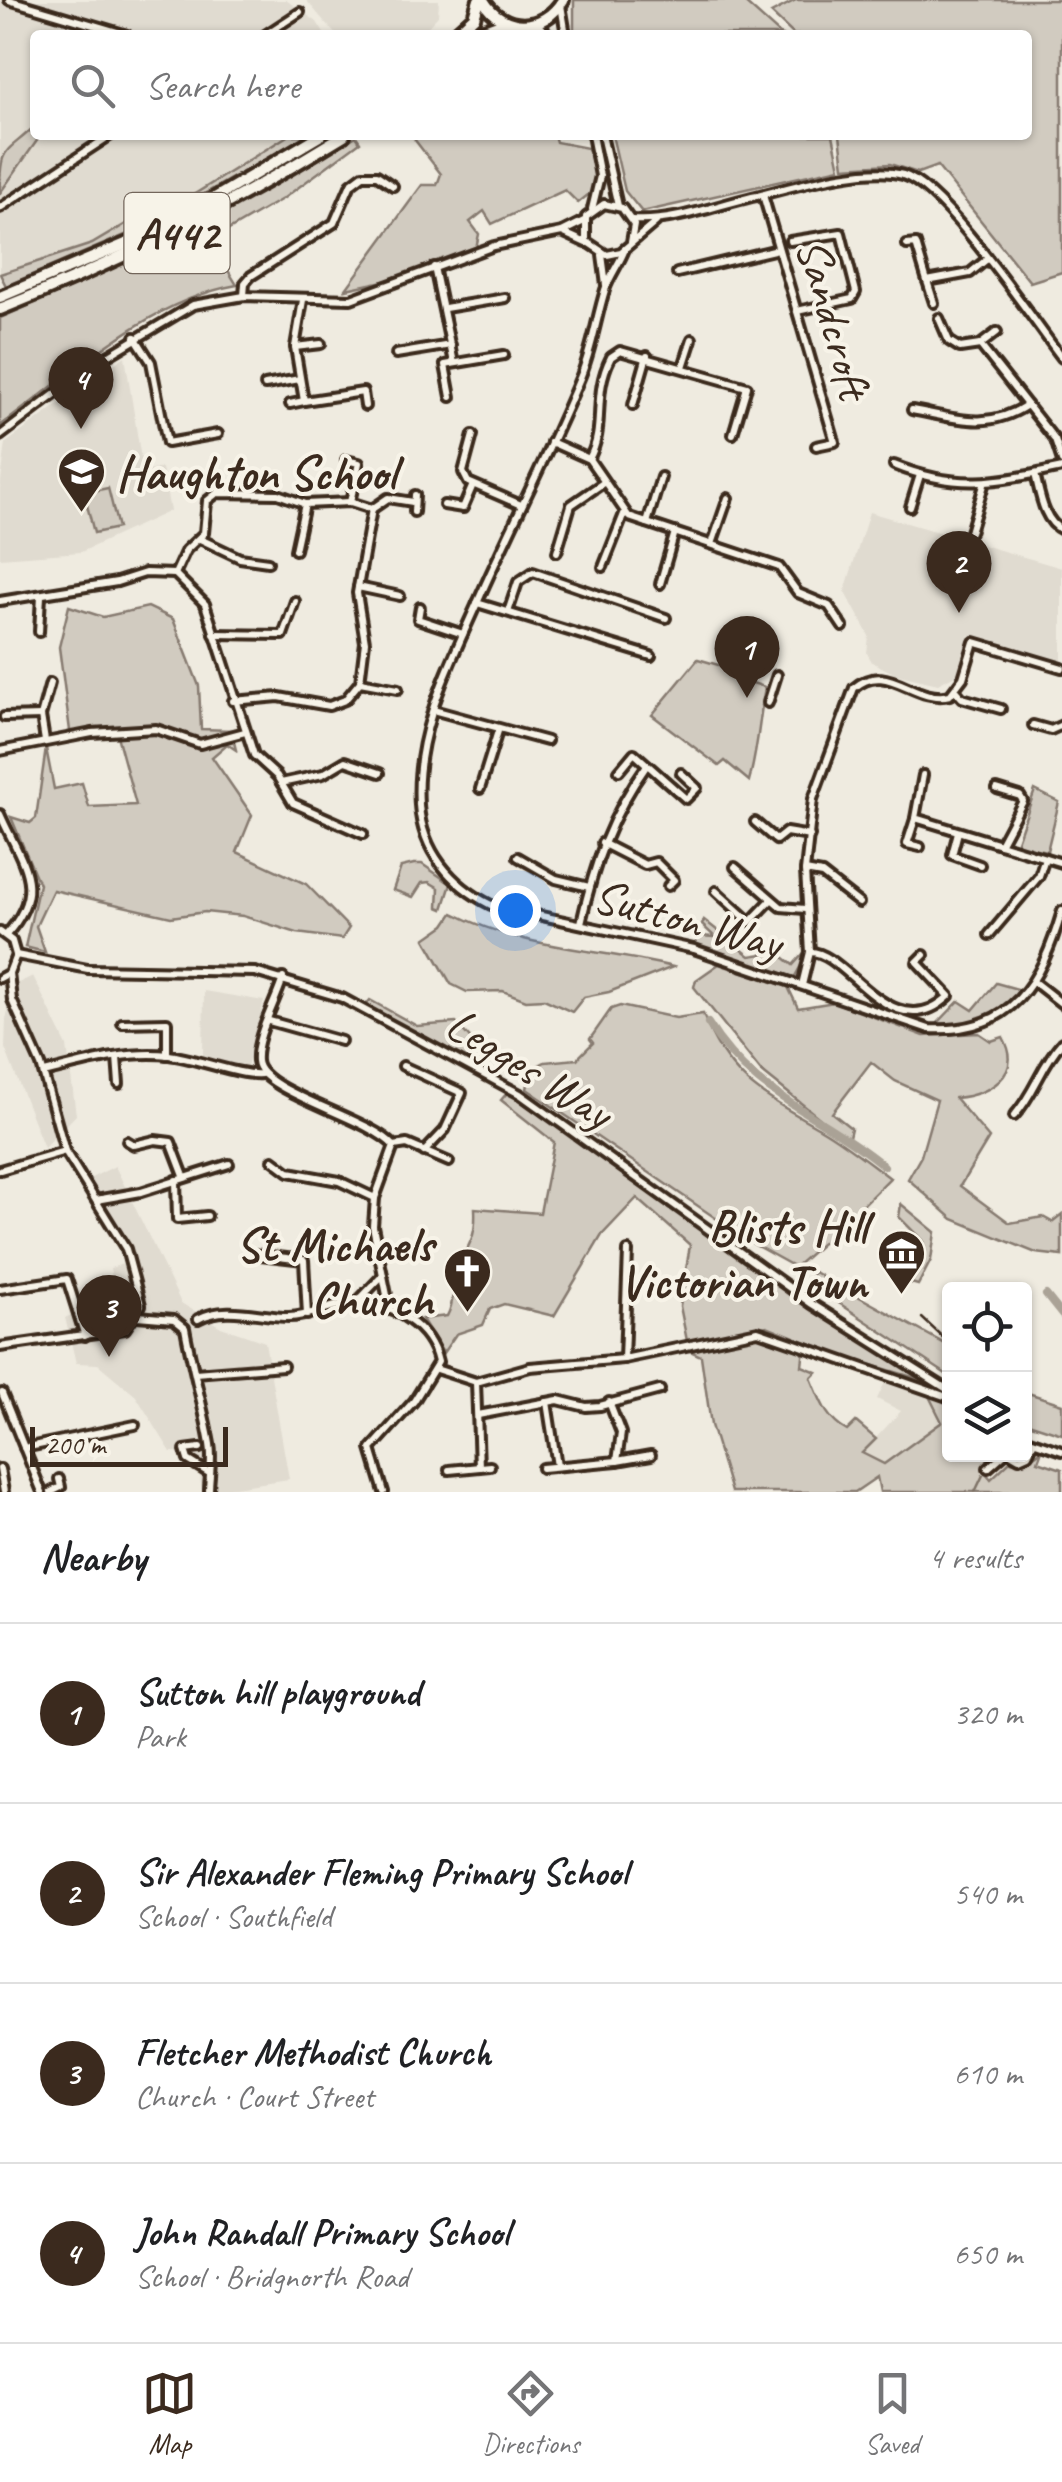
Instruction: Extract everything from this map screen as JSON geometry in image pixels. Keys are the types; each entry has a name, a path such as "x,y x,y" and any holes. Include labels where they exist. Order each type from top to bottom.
{"highway":[{"path":"460,30 474,17 481,0 506,22"},
{"path":"484,30 506,22 536,24 562,2"},
{"name":"A442","path":"0,297 166,227 313,140"},
{"name":"A442","path":"0,309 170,237 243,198 336,140"}],"street":[{"path":"9,0 110,30"},
{"path":"562,2 565,30"},
{"path":"273,30 300,12"},
{"path":"536,24 544,30"},
{"path":"0,208 104,140"},
{"path":"0,436 136,337 194,305 244,296 303,300 366,295 434,267 518,240 566,230 584,221 592,210 600,176 593,140"},
{"path":"566,230 602,254 628,246 632,220 618,206 603,140"},
{"name":"Sutton Way","path":"632,220 662,219 878,172 900,174 933,192 1062,358"},
{"path":"244,296 245,283 252,276 334,223 351,184 363,175 377,175 393,186"},
{"name":"Sandcroft","path":"763,195 835,442 816,446"},
{"path":"592,210 604,204 618,206"},
{"name":"Sutton Way","path":"662,219 628,246 606,286 582,376 463,634 434,710 420,769 419,809 426,839 448,876 490,906 694,949 929,1029 963,1028 1010,1009 1045,964 1062,911"},
{"path":"584,221 587,243"},
{"path":"790,240 840,233 856,292 852,299 797,312"},
{"path":"907,245 916,244 934,303"},
{"path":"677,273 778,249"},
{"name":"Sutton Way","path":"602,254 606,286"},
{"path":"927,281 970,273 986,260"},
{"path":"434,267 454,363"},
{"path":"445,308 505,298"},
{"path":"303,300 296,347 304,401"},
{"path":"939,318 949,341 960,348 980,345 997,332"},
{"path":"136,337 152,362 167,443 218,434"},
{"path":"684,366 692,339"},
{"path":"296,347 322,344"},
{"path":"396,354 451,344"},
{"path":"980,345 1055,440 1062,460"},
{"path":"589,459 599,435 596,402 610,357 624,350 747,386 733,434"},
{"path":"452,398 445,365 504,355"},
{"path":"633,405 647,356"},
{"path":"265,385 300,379"},
{"path":"290,404 363,392 365,406"},
{"path":"912,410 923,408 973,423 1007,418 1026,405"},
{"path":"474,435 463,472 472,486 521,506"},
{"path":"551,442 589,459 624,514 779,567 798,593 830,606 842,628"},
{"path":"346,460 359,463 350,502"},
{"path":"894,465 920,476 984,485 1062,468"},
{"path":"1035,474 1044,508 1054,526 1062,530"},
{"path":"910,508 920,476"},
{"path":"647,523 661,477"},
{"path":"558,552 571,505 603,483"},
{"path":"970,532 984,485"},
{"path":"444,504 462,508 472,486"},
{"path":"175,574 186,550 200,539 207,501 217,493 278,494 305,504 350,502 372,509"},
{"path":"372,509 388,498 414,498 414,512"},
{"path":"712,544 728,498"},
{"path":"295,550 305,504"},
{"path":"233,701 279,697 329,706 345,700 360,682 366,642 358,587 373,521 372,509"},
{"path":"602,567 624,514"},
{"path":"660,584 675,532"},
{"path":"200,539 240,558 268,562"},
{"path":"508,612 518,582 533,572 666,618"},
{"path":"0,601 42,596 145,573 175,574 199,594 250,749 297,806 364,834"},
{"path":"358,587 400,596"},
{"path":"39,632 42,596"},
{"path":"214,634 283,635 295,601"},
{"path":"478,603 651,656"},
{"path":"420,607 418,619 463,634"},
{"path":"802,986 810,952 805,871 813,799 851,693 868,678 889,678 937,698 955,690 974,642 1062,668"},
{"path":"768,703 778,675"},
{"path":"360,682 398,689"},
{"path":"45,742 41,716 50,683"},
{"path":"955,690 962,698 1001,709"},
{"path":"434,710 548,741"},
{"path":"4,718 41,716"},
{"path":"1033,725 1051,730 1062,726"},
{"path":"0,751 156,728 200,744 244,732"},
{"path":"480,789 498,730"},
{"path":"619,771 634,753 686,799 697,788 681,773"},
{"path":"280,784 323,774 345,760 380,773"},
{"path":"581,924 602,843 647,765"},
{"path":"920,847 908,844 923,776"},
{"path":"997,789 1020,796 1023,802 1000,844"},
{"path":"0,814 30,892 24,915 3,934 16,956 8,973 0,978"},
{"path":"916,818 1062,863"},
{"path":"755,822 776,840 786,832 810,836"},
{"path":"958,831 952,855 980,865"},
{"path":"602,843 645,864 656,862 674,880 668,886"},
{"path":"518,857 556,879 589,887"},
{"path":"989,936 1039,876 1045,858"},
{"path":"735,867 786,910 805,909"},
{"path":"805,871 822,874 859,903"},
{"path":"716,891 750,922 771,900"},
{"path":"810,952 826,954 880,1000 923,1012 934,1010 949,996 917,962 924,955"},
{"name":"Legges Way","path":"16,956 88,969 225,969 283,978 342,998 520,1094 812,1304 942,1389"},
{"path":"8,973 12,1000 44,1073 65,1152 126,1249 141,1306 148,1314"},
{"path":"283,978 256,1062 270,1084 325,1104 394,1146 407,1144 449,1162"},
{"path":"1034,982 1062,1004"},
{"path":"122,1023 167,1022 166,1055"},
{"path":"269,1022 341,1041"},
{"path":"1030,1118 1017,1113 1044,1062 1062,1042"},
{"path":"44,1073 117,1057 166,1055 228,1066 248,1075 261,1074"},
{"path":"117,1057 118,1084"},
{"path":"403,1066 413,1075 462,1093 446,1130 424,1152"},
{"path":"127,1140 134,1145 155,1140 171,1142 180,1178 177,1219 207,1216"},
{"path":"390,1310 374,1226 375,1198 394,1146"},
{"path":"0,1170 65,1152"},
{"path":"273,1160 280,1170 338,1181 375,1198"},
{"path":"96,1200 228,1164"},
{"path":"624,1360 628,1251"},
{"path":"252,1254 304,1260 308,1268 306,1315"},
{"path":"628,1268 639,1267"},
{"path":"356,1303 383,1274"},
{"path":"0,1290 66,1280 85,1336"},
{"path":"198,1318 220,1312 277,1318 356,1303 390,1310 423,1330 436,1354 436,1369 371,1449 384,1492"},
{"path":"0,1347 124,1328 141,1306"},
{"path":"137,1316 148,1314 182,1323 186,1356 195,1373 211,1448 209,1492"},
{"path":"436,1369 476,1382 530,1367 624,1360 770,1332 942,1391"},
{"path":"195,1373 283,1366"},
{"path":"476,1382 479,1466"},
{"path":"478,1414 547,1402 586,1407 660,1390"},
{"path":"2,1394 42,1492"},
{"path":"547,1402 556,1466"},
{"path":"610,1402 621,1433 617,1460"},
{"path":"24,1448 135,1425"},
{"path":"1032,1446 1034,1442 1062,1451"},
{"path":"200,1448 185,1450 188,1460 196,1461 210,1474"},
{"path":"542,1468 651,1455"},
{"path":"988,1468 995,1462"},
{"path":"449,1470 458,1464 490,1466"},
{"path":"0,1469 4,1492"},
{"path":"51,1492 61,1487 59,1478"}],"shaded area":[{"path":"0,0 286,0 317,22 322,30 30,30 30,140 281,140 142,227 136,219 92,244 0,274"},
{"path":"306,0 439,0 438,16 425,30 332,30"},
{"path":"574,0 742,0 775,30 574,30"},
{"path":"796,0 1062,0 1062,272 1030,282 937,166 918,173 890,164 844,167 841,140 1032,140 1032,30 789,30 771,13"},
{"path":"30,130 30,140 37,140 0,193 1,166 6,152"},
{"path":"281,140 299,140 151,224 6,286 0,274 92,244 136,218 142,227"},
{"path":"349,140 360,142 284,198 210,241 237,285 172,306 141,323 0,426 0,318 182,234"},
{"path":"415,140 555,140 588,148 596,176 594,190 578,203 565,190 492,224 484,211 470,222 479,234 476,248 398,278 346,289 422,185 437,185 441,174"},
{"path":"613,140 834,140 840,168 642,212 625,191"},
{"path":"125,356 143,472 162,468 170,511 81,552 0,558 0,488 6,443"},
{"path":"108,488 118,528 94,533 84,493"},
{"path":"869,512 1062,568 1062,663 969,635 957,674 938,684 895,674 872,662 867,653 869,636 845,591"},
{"path":"69,606 103,617 148,607 173,619 199,686 201,729 231,730 236,750 227,744 212,757 252,815 237,852 306,884 349,928 342,939 297,933 243,916 205,912 171,917 53,890 36,926 45,952 25,947 39,884 11,817 30,823 36,818 46,748 54,789 82,783 89,807 136,805 115,728 70,731 59,647"},
{"path":"698,659 739,671 740,679 765,687 749,781 725,761 719,766 652,715"},
{"path":"1035,790 1059,802 1047,851 1020,846 1017,841"},
{"path":"422,864 451,884 443,909 438,907 439,888 429,882 422,883 413,897 393,890 401,867"},
{"path":"453,913 535,942 673,967 609,992 584,997 572,1012 544,999 526,1000 503,991 467,992 451,984 425,939 445,925"},
{"path":"704,920 750,956 777,952 793,965 803,954 805,958 794,978 695,945 698,936 715,937 702,925"},
{"path":"719,964 788,987 798,1008 834,1002 924,1036 979,1033 991,1041 1003,1037 1009,1051 1006,1073 990,1088 955,1098 989,1138 960,1186 1010,1223 1043,1217 1052,1222 1062,1214 1062,1256 1036,1253 953,1219 908,1179 921,1156 937,1100 895,1081 871,1062 832,1113 851,1128 848,1141 761,1071 694,987 696,980"},
{"path":"33,976 67,1046 76,1115 44,1148 5,1048 6,1019 16,984"},
{"path":"996,983 1021,990 984,1017 937,1024 959,1001 973,1010"},
{"path":"204,991 264,1001 247,1067 203,1056"},
{"path":"370,1000 417,1026 456,1023 487,1057 481,1067 365,1006"},
{"path":"620,1006 676,1018 703,1014 724,1055 750,1084 839,1140 890,1178 845,1223 842,1216 828,1238 795,1267 755,1245 527,1089 531,1069 545,1062 577,1059 593,1043 590,1039 611,1009"},
{"path":"508,1092 816,1313 926,1381 841,1356 767,1326 687,1341 680,1306 690,1245 637,1198 602,1235 554,1316 504,1304 490,1309 483,1325 456,1334 443,1353 422,1319 447,1316 459,1266 472,1238 475,1208 540,1213 554,1142 501,1100"},
{"path":"115,1166 181,1303 221,1327 265,1342 289,1479 202,1492 197,1453 171,1452 136,1396 98,1364 76,1363 65,1318 115,1294 110,1268 123,1264 114,1235 79,1184"},
{"path":"901,1204 935,1232 931,1260 918,1285 904,1281 923,1256 923,1241 899,1217"},
{"path":"814,1272 942,1342 942,1371 807,1282"},
{"path":"761,1335 804,1348 802,1366 817,1372 811,1378 829,1415 847,1431 856,1422 876,1439 862,1453 884,1464 942,1422 942,1462 987,1462 985,1472 991,1479 1009,1462 1032,1462 1032,1457 1042,1450 1038,1461 1062,1469 1062,1492 880,1492 877,1477 855,1492 731,1492 711,1425 701,1356 690,1351"},
{"path":"887,1378 926,1390 942,1422 884,1464 861,1454 901,1411 877,1399"},
{"path":"926,1390 942,1400 942,1422"},
{"path":"1032,1394 1062,1404 1062,1434 1032,1424"}],"waterway":[{"path":"708,1023 726,1048 767,1087 884,1166"},
{"path":"1046,1295 1062,1315"},
{"path":"975,1492 983,1475"}],"railway":[{"path":"922,1318 942,1337"}],"place":[{"name":"John Randall Primary School","path":"81,429"},
{"name":"Haughton School","path":"81,514"},
{"name":"Sir Alexander Fleming Primary School","path":"959,613"},
{"name":"Sutton hill playground","path":"747,698"},
{"name":"Blists Hill Victorian Town","path":"902,1296"},
{"name":"St Michaels Church","path":"468,1314"},
{"name":"Fletcher Methodist Church","path":"109,1357"}]}
